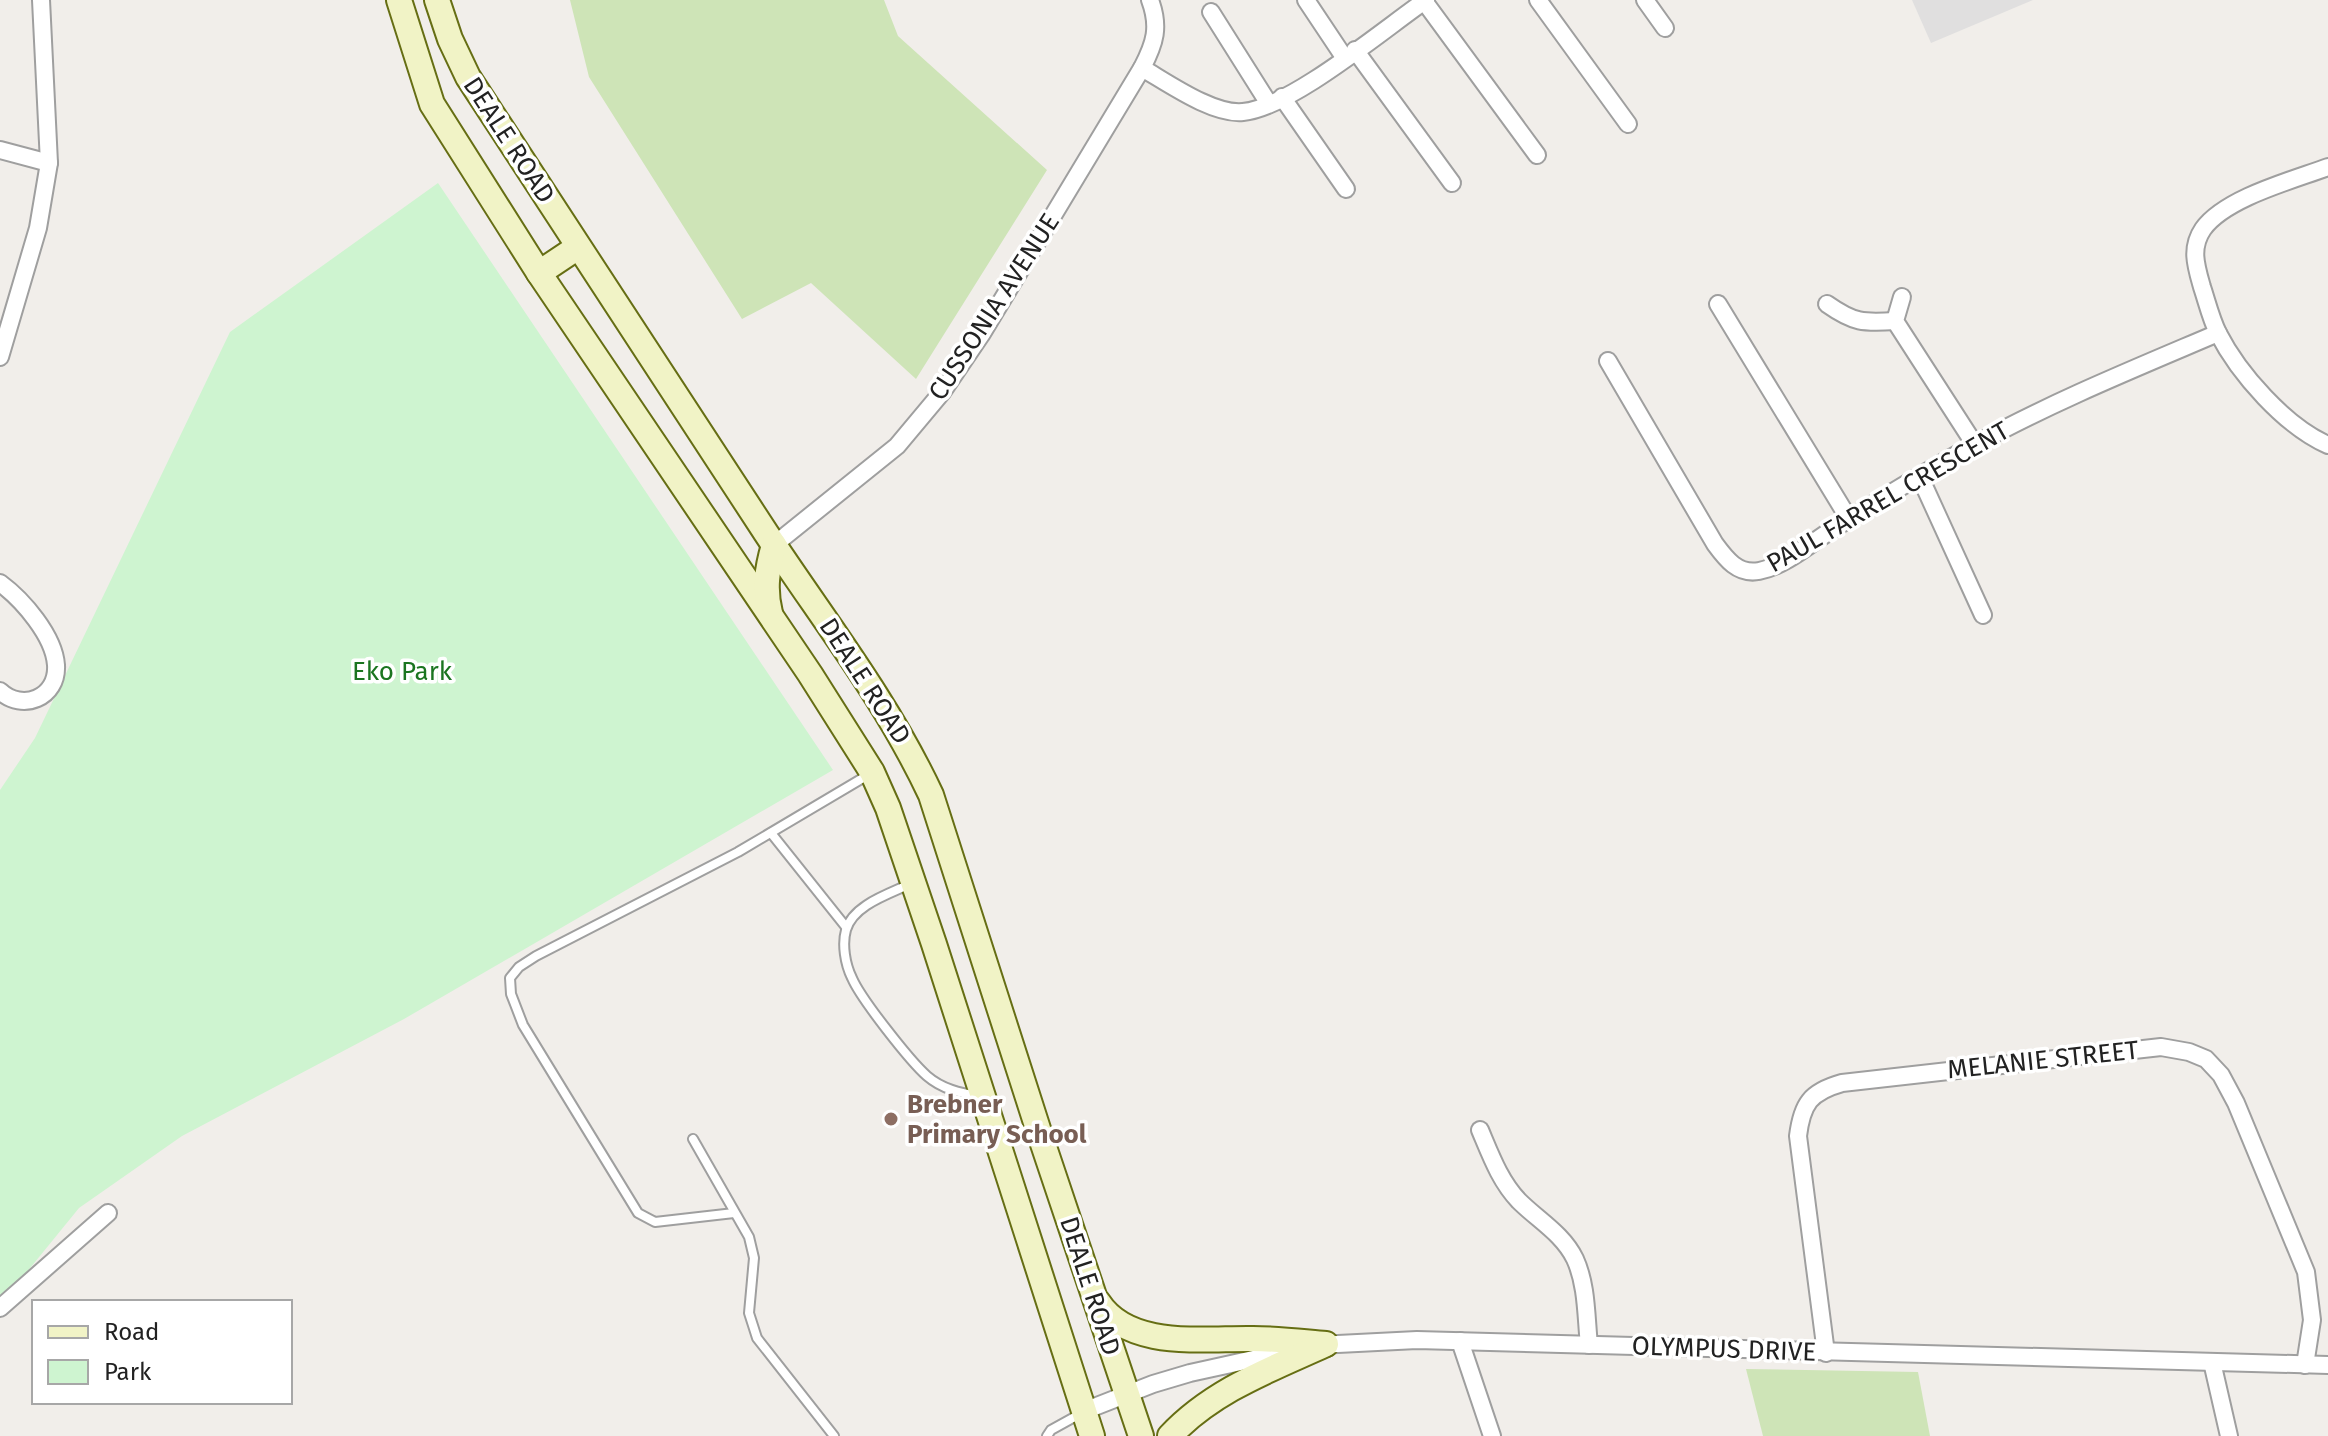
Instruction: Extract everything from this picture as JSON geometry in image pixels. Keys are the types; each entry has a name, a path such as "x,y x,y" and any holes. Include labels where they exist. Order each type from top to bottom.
{"street":[{"path":"0,357 38,228 49,163 41,0"},
{"name":"DEALE ROAD","path":"399,0 432,104 539,273 872,772 888,808 913,883 1092,1436"},
{"name":"DEALE ROAD","path":"437,0 450,39 468,77 774,545 848,650 912,754 931,795 1141,1436"},
{"name":"CUSSONIA AVENUE","path":"774,545 897,446 943,391 981,335 1142,68 1155,42 1157,25 1150,0"},
{"path":"1306,0 1452,183"},
{"path":"1538,0 1628,124"},
{"path":"1645,0 1665,28"},
{"path":"1142,68 1208,105 1243,112 1276,101 1350,54 1420,2 1537,155"},
{"path":"1211,12 1346,189"},
{"path":"0,150 49,163"},
{"path":"2328,167 2245,199 2223,211 2205,225 2195,241 2194,255 2218,333 2261,394 2297,425 2328,445"},
{"path":"539,273 578,247"},
{"path":"1902,297 1895,321 1975,445"},
{"path":"1718,304 1849,519"},
{"path":"1827,304 1858,322 1895,321"},
{"name":"PAUL FARREL CRESCENT","path":"1608,361 1715,544 1737,567 1749,572 1763,570 1975,445 2047,408 2218,333"},
{"path":"1920,477 1983,615"},
{"path":"718,541 741,558 758,554 774,545"},
{"path":"772,619 766,597 766,580 774,545"},
{"path":"0,583 25,608 45,636 56,670 51,688 34,700 23,703 0,691"},
{"path":"952,1002 992,985"},
{"name":"MELANIE STREET","path":"1826,1353 1798,1136 1808,1100 1824,1089 1842,1083 2161,1047 2206,1059 2221,1075 2236,1103 2306,1272 2312,1320 2305,1365"},
{"path":"1480,1130 1507,1186 1560,1237 1575,1260 1583,1286 1589,1345"},
{"path":"0,1308 108,1213"},
{"path":"1074,1236 1097,1300 1111,1318 1125,1326 1168,1338 1326,1344"},
{"path":"1460,1341 1492,1436"},
{"name":"OLYMPUS DRIVE","path":"1084,1411 1190,1373 1326,1344 1460,1341 2328,1365"},
{"path":"1170,1436 1189,1416 1226,1392 1326,1344"},
{"path":"2212,1362 2229,1436"}],"lane":[{"path":"734,1213 655,1222 638,1213 523,1025 509,985 513,972 536,956 771,833 872,772"},
{"path":"771,833 846,927"},
{"path":"913,883 871,902 846,927 844,952 851,978 926,1076 942,1087 983,1097"},
{"path":"693,1139 749,1237 754,1258 749,1313 757,1338 834,1436"},
{"path":"1047,1436 1051,1430 1084,1411"}],"shaded area":[{"path":"1912,0 2033,0 1931,43"}],"green space":[{"path":"570,0 884,0 898,36 1047,170 916,379 811,283 742,319 589,77"},
{"name":"Eko Park","path":"438,183 833,770 404,1019 182,1136 79,1208 0,1305 0,790 35,738 230,332"},
{"path":"1746,1369 1918,1372 1930,1436 1763,1436"}],"place":[{"name":"Brebner Primary School","path":"891,1119"}]}
